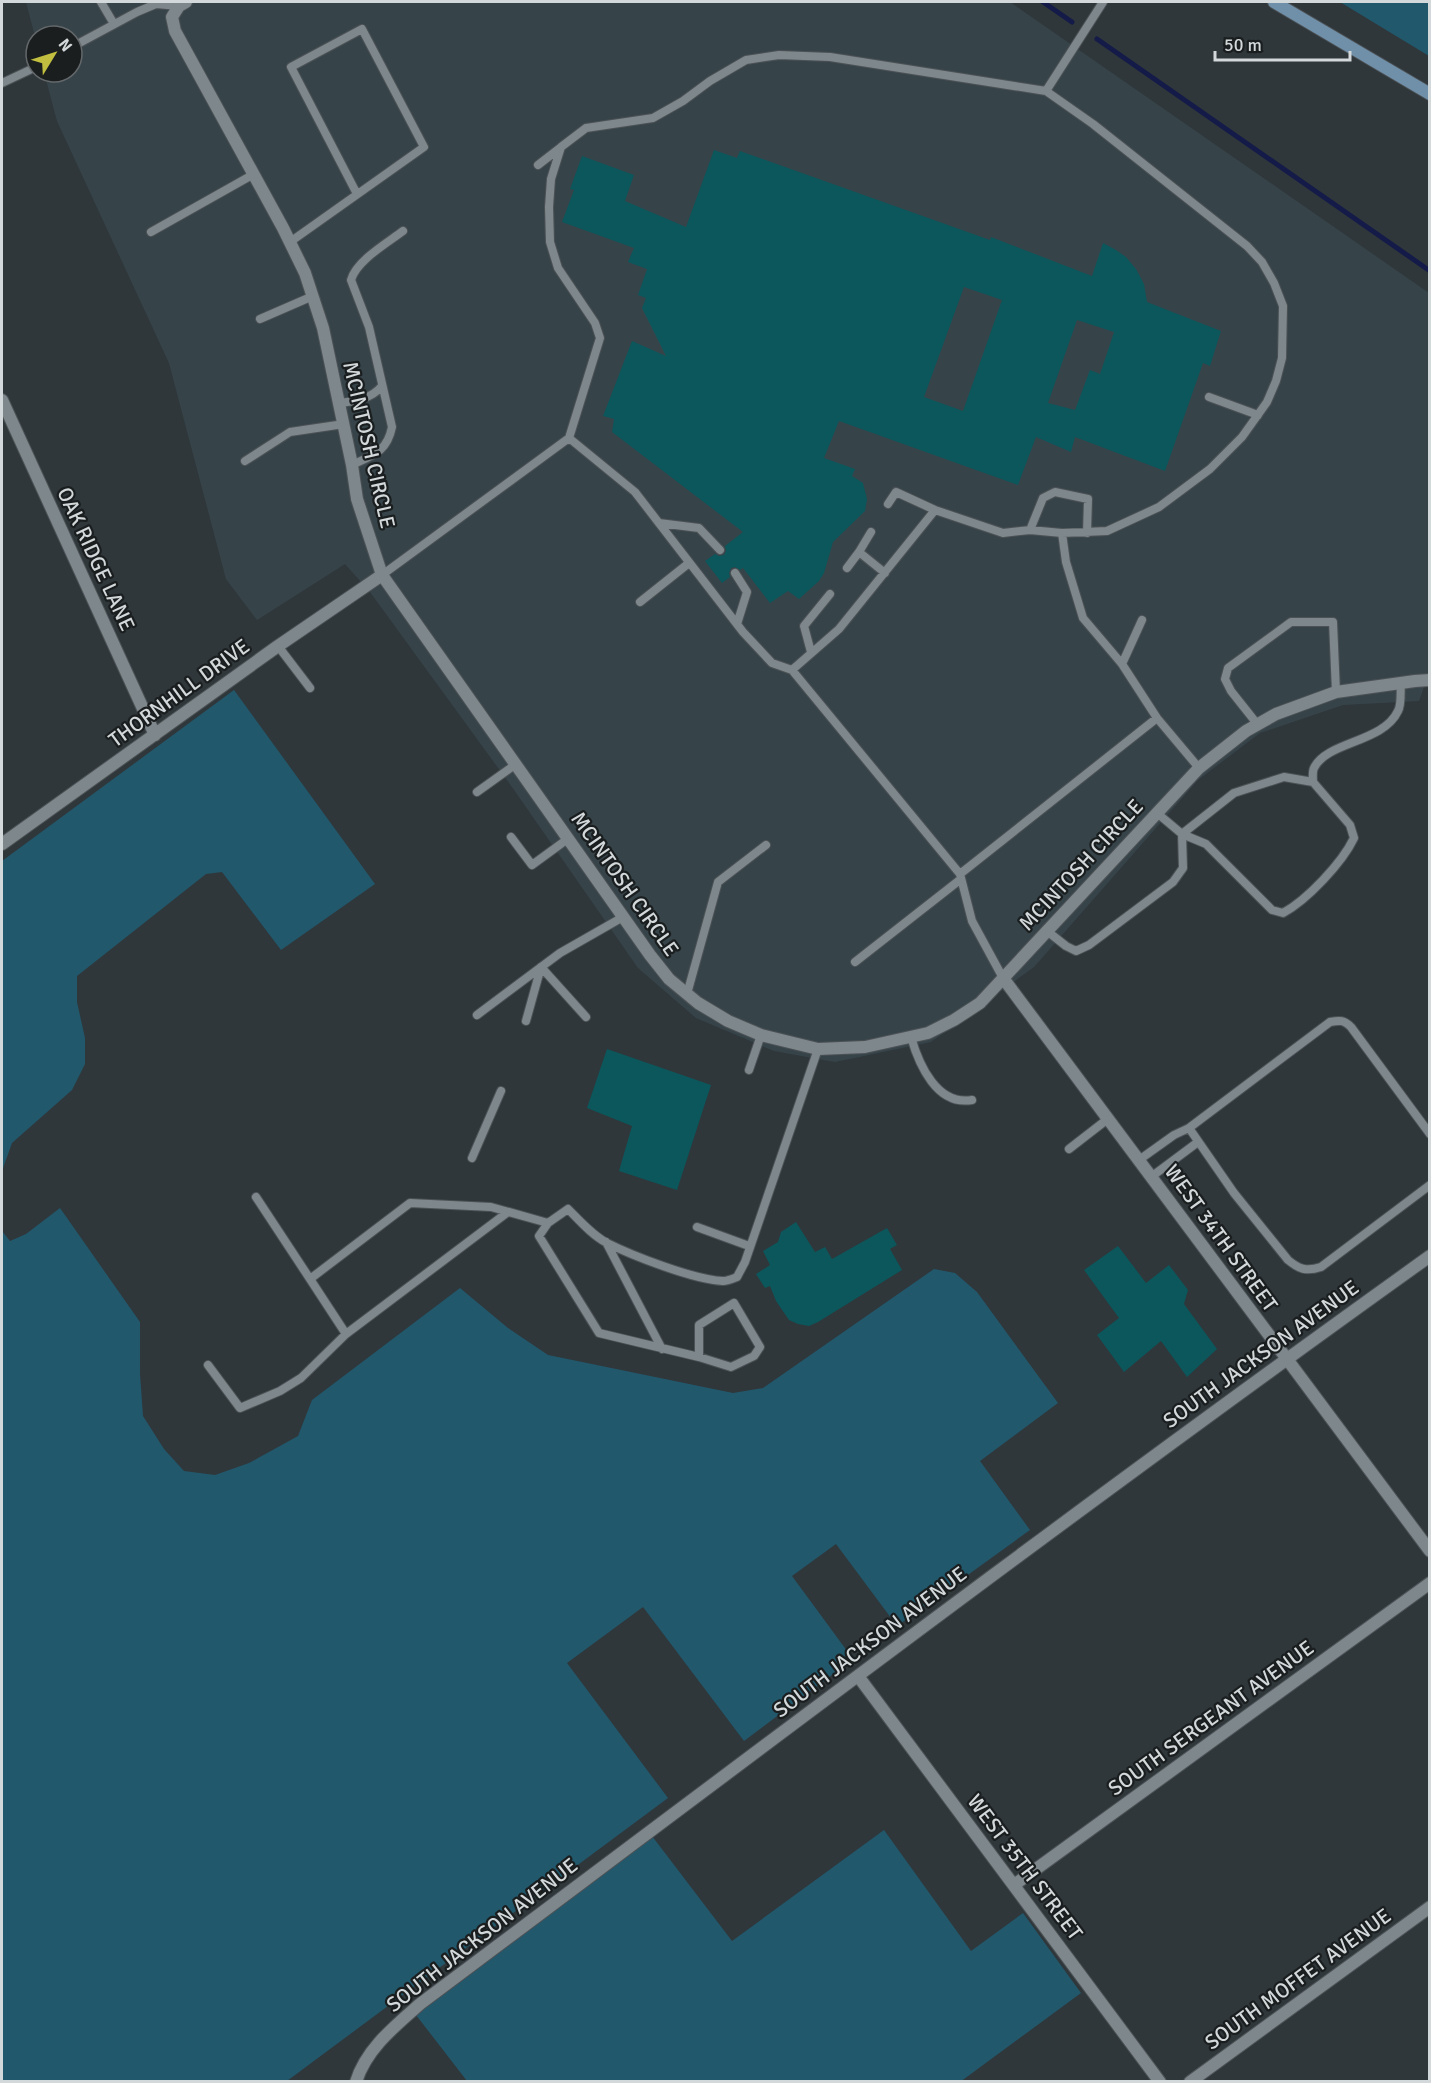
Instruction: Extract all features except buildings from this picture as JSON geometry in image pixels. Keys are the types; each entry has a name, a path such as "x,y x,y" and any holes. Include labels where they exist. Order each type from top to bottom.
{"main road":[{"path":"1274,2 1430,94"}],"street":[{"name":"MCINTOSH CIRCLE","path":"182,4 171,17 175,31 290,242 313,296 323,328 340,403 357,499 382,575 669,979 698,1003 728,1021 761,1035 819,1048 865,1047 928,1033 980,1003 1199,768 1219,751 1276,714 1336,692 1430,680"},
{"name":"OAK RIDGE LANE","path":"2,400 155,735"},
{"name":"THORNHILL DRIVE","path":"2,844 278,646 382,575"},
{"name":"WEST 34TH STREET","path":"1003,978 1430,1551"},
{"name":"SOUTH JACKSON AVENUE","path":"356,2082 360,2070 374,2047 420,2004 1286,1359 1430,1256"},
{"name":"SOUTH SERGEANT AVENUE","path":"1014,1885 1430,1583"},
{"name":"WEST 35TH STREET","path":"858,1676 1161,2082"},
{"name":"SOUTH MOFFET AVENUE","path":"1190,2082 1430,1907"}],"lane":[{"path":"101,2 114,24"},
{"path":"1046,92 1102,2"},
{"path":"84,40 136,12 156,4 182,4"},
{"path":"290,242 424,147 362,29 291,67 357,194"},
{"path":"538,165 586,128 653,118 746,60 779,55 830,57 1046,92 1093,124 1238,238 1262,262 1274,282 1283,306 1282,358 1276,381 1267,402 1242,437 1210,469 1159,507 1107,531 1062,533 1030,530 1003,533 935,510 896,492 888,504"},
{"path":"2,83 24,73"},
{"path":"382,575 569,438 600,338 595,323 558,268 550,242 551,178 561,147"},
{"path":"151,232 254,174"},
{"path":"352,465 385,447 392,427 369,327 351,280 353,272 362,262 403,231"},
{"path":"260,319 313,296"},
{"path":"340,403 375,395 382,386"},
{"path":"1209,397 1258,415"},
{"path":"245,461 290,432 344,424"},
{"path":"569,438 635,492 737,624 772,663 792,670 960,877 972,921 1003,978"},
{"path":"1030,530 1043,498 1056,492 1088,499 1087,533"},
{"path":"792,670 838,629 935,510"},
{"path":"659,523 699,528 720,550"},
{"path":"847,568 871,532"},
{"path":"1062,533 1066,562 1083,618 1122,664 1157,718 1199,768"},
{"path":"859,552 885,573"},
{"path":"640,602 689,563"},
{"path":"735,573 747,592 737,624"},
{"path":"811,652 804,626 830,594"},
{"path":"1122,664 1142,620"},
{"path":"1258,724 1231,691 1225,679 1228,668 1291,622 1333,622 1336,692"},
{"path":"278,646 310,688"},
{"path":"1313,782 1313,769 1323,757 1364,739 1389,724 1400,710 1401,683"},
{"path":"855,963 1157,718"},
{"path":"477,792 516,764"},
{"path":"1157,813 1182,834 1206,844 1272,910 1284,913 1297,905 1347,853 1354,838 1350,825 1313,782 1284,777 1234,793 1182,834"},
{"path":"1047,931 1076,951 1089,945 1173,882 1183,868 1182,834"},
{"path":"511,837 532,865 568,838"},
{"path":"687,994 718,882 766,845"},
{"path":"477,1015 541,967 586,937 623,917"},
{"path":"541,967 586,1017"},
{"path":"526,1021 541,967"},
{"path":"1138,1160 1174,1135 1189,1128 1330,1022 1340,1020 1346,1021 1351,1027 1430,1134"},
{"path":"749,1070 761,1035"},
{"path":"911,1037 917,1057 938,1090 951,1099 961,1102 972,1100"},
{"path":"699,1357 699,1325 734,1303 760,1347 754,1356 731,1367 599,1333 539,1236 548,1223 568,1209 585,1227 606,1242 650,1261 698,1276 725,1281 737,1277 745,1263 819,1048"},
{"path":"472,1158 501,1091"},
{"path":"1069,1149 1109,1119"},
{"path":"1189,1128 1234,1193 1288,1260 1297,1268 1305,1270 1321,1267 1430,1185"},
{"path":"1151,1176 1198,1142"},
{"path":"256,1197 346,1334"},
{"path":"310,1279 410,1203 491,1207 548,1223"},
{"path":"208,1365 240,1408 280,1391 302,1378 346,1334 508,1212"},
{"path":"697,1227 749,1246"},
{"path":"606,1242 662,1349"}],"shaded area":[{"path":"26,2 1010,2 1429,293 1430,670 1419,701 1343,705 1260,733 1198,780 1034,967 931,1042 835,1062 774,1051 696,1018 638,968 512,787 370,592 345,564 257,620 226,579 169,363 57,121 47,84 84,84 84,24 32,24"},
{"path":"1340,2 1429,2 1429,56"},
{"path":"234,690 375,884 281,950 222,872 206,874 77,976 77,1002 85,1038 85,1064 72,1090 12,1143 2,1171 2,861"},
{"path":"60,1208 140,1322 143,1416 164,1449 184,1471 215,1475 249,1463 298,1436 312,1400 460,1288 508,1328 548,1355 733,1393 763,1388 934,1269 955,1273 977,1292 1058,1403 980,1461 1030,1530 897,1626 836,1544 792,1576 853,1659 744,1741 643,1607 567,1663 668,1798 287,2081 2,2081 2,1231 10,1241 26,1234"},
{"path":"884,1830 971,1951 1023,1913 1081,1993 960,2082 467,2081 416,2015 652,1836 732,1941"}],"waterway":[{"path":"1043,2 1072,22"},
{"path":"1097,39 1430,271"}]}
